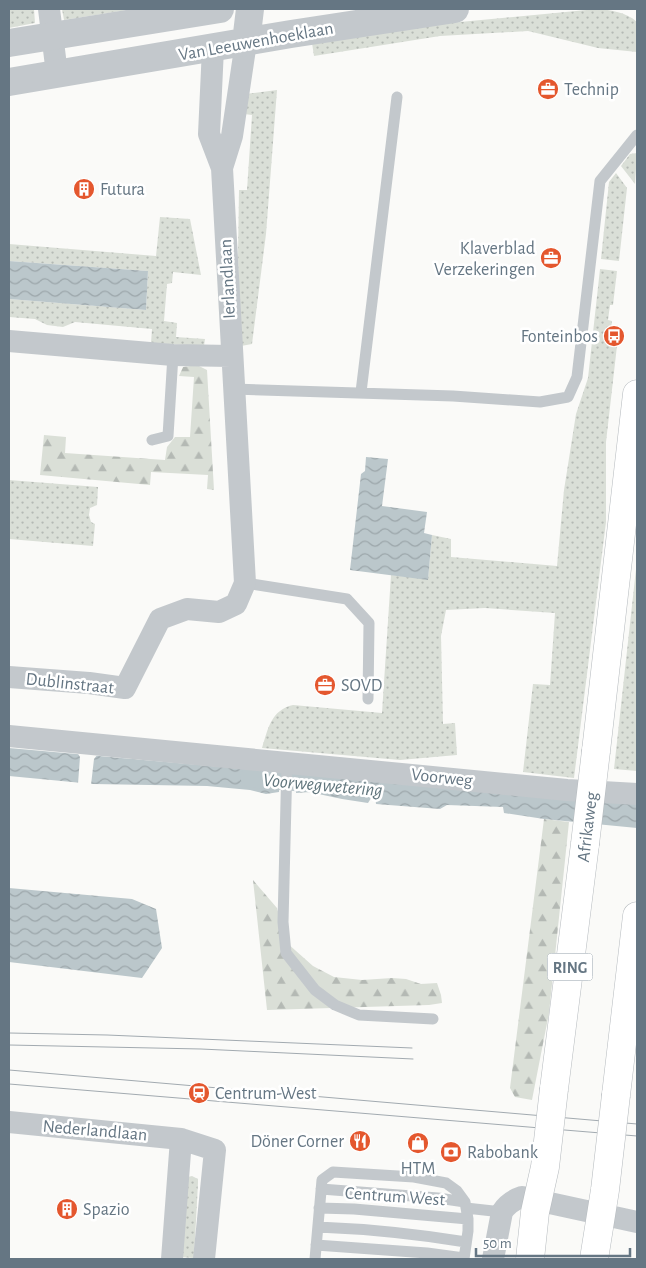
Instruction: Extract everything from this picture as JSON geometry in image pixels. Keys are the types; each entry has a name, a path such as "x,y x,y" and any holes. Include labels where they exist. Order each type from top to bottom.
{"main road":[{"name":"Afrikaweg","path":"530,1259 535,1212 545,1167 585,844 637,394"},
{"path":"594,1259 602,1208 637,916"},
{"path":"545,1167 549,1212 545,1259"}],"street":[{"path":"213,48 216,9"},
{"path":"9,43 50,22 220,9"},
{"path":"246,42 250,9"},
{"name":"Van Leeuwenhoeklaan","path":"9,82 455,9"},
{"path":"50,22 57,74"},
{"name":"Ierlandlaan","path":"222,168 232,136 246,42"},
{"name":"Ierlandlaan","path":"213,48 209,134 222,168 245,583 236,604"},
{"path":"9,341 173,355 231,356"},
{"name":"Dublinstraat","path":"9,677 89,682 125,688 160,620 187,609 219,612 236,604"},
{"name":"Voorweg","path":"9,736 287,765 567,790 637,794"},
{"name":"Nederlandlaan","path":"9,1122 181,1139 215,1150 204,1259"},
{"path":"172,1259 181,1139"},
{"path":"493,1259 502,1212 512,1200 522,1197 637,1222"}],"lane":[{"path":"361,392 397,98"},
{"path":"233,390 361,392 540,402 568,397 577,377 600,181 637,135"},
{"path":"152,440 168,436 173,355"},
{"path":"245,583 346,599 369,623 368,699"},
{"path":"287,765 283,922 286,953 315,990 335,1005 358,1015 433,1019"},
{"name":"Centrum West","path":"315,1259 316,1245 318,1226 319,1208 322,1180 333,1172 414,1176 446,1183 457,1191 467,1210 464,1259 427,1253 316,1245"},
{"name":"Centrum West","path":"321,1190 438,1198 467,1210"},
{"name":"Centrum West","path":"319,1208 502,1212"},
{"name":"Centrum West","path":"318,1226 354,1228 466,1242"}],"green space":[{"path":"34,9 35,23 9,28 9,10"},
{"path":"62,9 134,9 64,20"},
{"path":"597,9 623,14 637,22 637,52 598,48 528,31 440,36 314,56 312,43 439,24"},
{"path":"277,90 266,234 252,344 241,346 238,257 239,190 247,190 252,115 244,114 245,94"},
{"path":"637,153 635,184 621,166 630,154"},
{"path":"616,173 627,188 619,261 601,259 609,182"},
{"path":"160,217 190,219 201,275 173,272 172,283 167,284 164,321 177,323 176,337 205,339 204,346 151,343 152,329 75,322 63,327 47,325 35,319 9,317 9,299 146,310 148,271 9,261 9,244 156,256"},
{"path":"600,269 617,271 613,305 610,305 608,320 612,321 610,336 618,337 606,442 606,522 574,778 523,772 533,684 550,685 555,613 485,608 446,610 441,636 443,724 455,723 457,755 400,760 262,748 275,716 280,711 293,705 382,713 391,575 428,579 432,535 451,539 451,557 557,566 564,490 576,414 588,378"},
{"path":"197,365 207,370 214,490 207,489 208,475 151,472 150,485 40,475 44,435 66,437 65,453 165,460 167,447 175,437 190,437 194,377 179,376 183,367"},
{"path":"9,480 98,487 97,505 90,508 89,515 91,522 95,524 93,546 9,539"},
{"path":"637,560 637,771 614,769"},
{"path":"544,819 569,822 549,1013 532,1100 515,1097 510,1088"},
{"path":"253,880 277,908 287,943 313,966 334,977 362,980 392,978 406,979 421,984 437,983 442,1003 267,1010"},
{"path":"192,1176 198,1179 194,1258 180,1257 188,1177"}],"water":[{"path":"9,261 148,271 146,310 9,299"},
{"path":"366,457 388,459 382,506 427,512 424,533 432,535 428,580 350,570 361,474 365,471"},
{"path":"9,748 278,772 280,775 279,792 266,794 250,790 207,786 93,784 9,776"},
{"path":"299,773 637,801 637,828 504,813 503,807 447,805 440,809 376,804 375,795 373,795 368,803 309,792 296,793"},
{"path":"9,888 132,899 156,909 162,948 142,978 9,962"}],"pier":[{"path":"77,752 98,754 94,759 91,785 78,784 80,757"}],"waterway":[{"name":"Voorwegwetering","path":"251,777 325,783"}],"tram line":[{"path":"9,1033 107,1035 412,1048"},
{"path":"9,1045 201,1049 413,1059"},
{"path":"9,1070 637,1124"},
{"path":"9,1084 637,1136"}],"place":[{"name":"Technip","path":"548,89"},
{"name":"Futura","path":"84,189"},
{"name":"Klaverblad Verzekeringen","path":"551,258"},
{"name":"Fonteinbos","path":"614,336"},
{"name":"SOVD","path":"325,685"},
{"name":"Centrum-West","path":"199,1093"},
{"name":"Döner Corner","path":"360,1141"},
{"name":"HTM","path":"418,1143"},
{"name":"Rabobank","path":"451,1152"},
{"name":"Spazio","path":"67,1209"}]}
